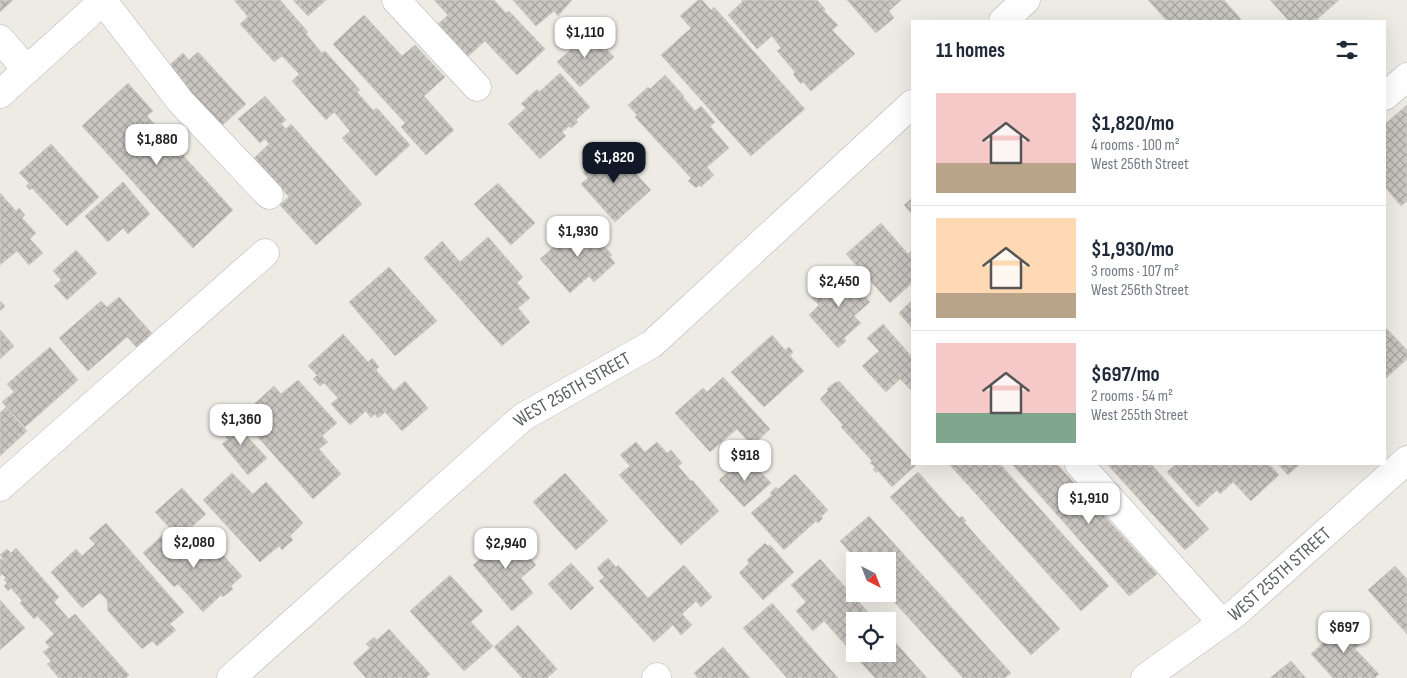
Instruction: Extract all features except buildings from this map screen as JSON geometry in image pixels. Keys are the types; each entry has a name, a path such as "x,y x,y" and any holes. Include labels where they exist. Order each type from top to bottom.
{"street":[{"path":"396,0 477,87"},
{"path":"1004,20 1026,0"},
{"path":"0,94 103,1 181,102 269,195"},
{"path":"0,39 27,70"},
{"path":"1386,95 1407,77"},
{"name":"WEST 256TH STREET","path":"231,678 523,417 652,344 910,110"},
{"path":"0,487 265,253"},
{"name":"WEST 255TH STREET","path":"1145,678 1236,613 1407,460"},
{"path":"1080,465 1222,623"}]}
